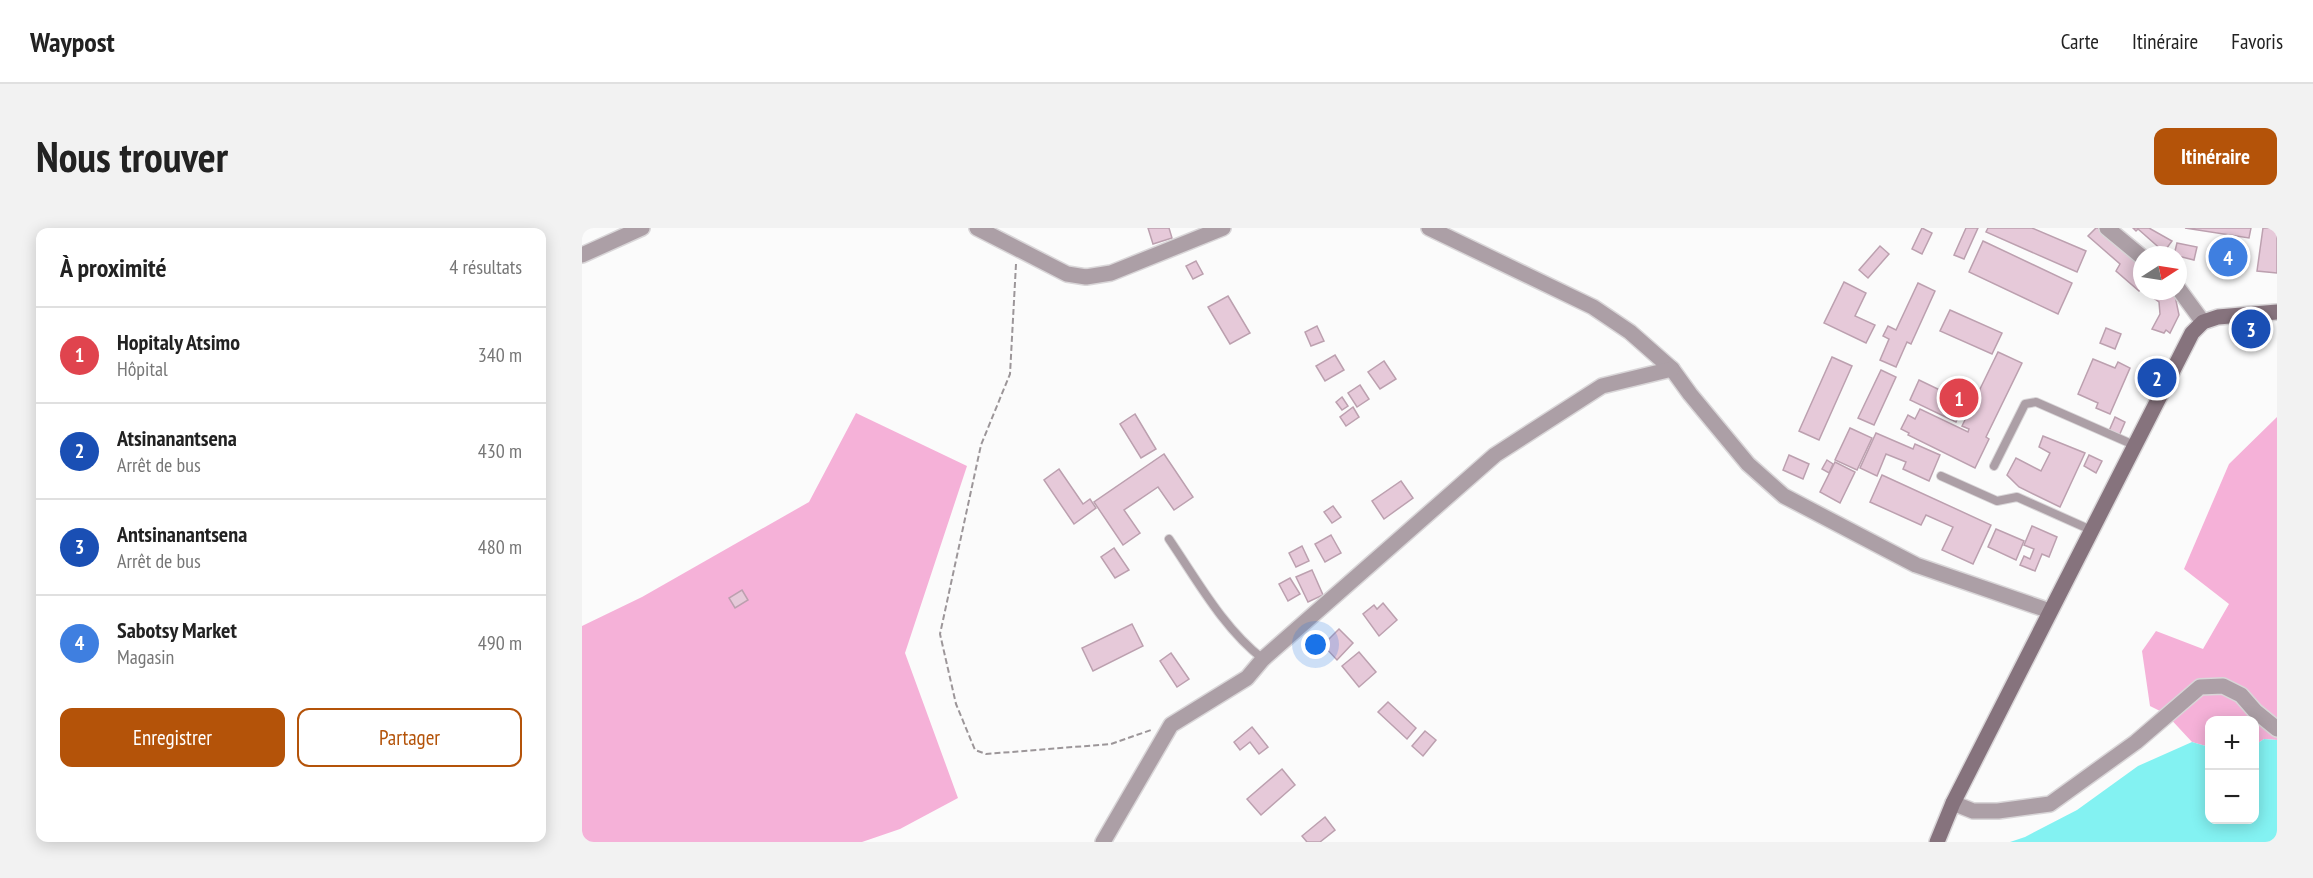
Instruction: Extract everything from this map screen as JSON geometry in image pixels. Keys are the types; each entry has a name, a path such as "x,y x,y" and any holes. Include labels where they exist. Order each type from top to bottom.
{"street":[{"path":"582,255 642,228"},
{"path":"977,228 1067,274 1086,277 1121,270 1223,228"},
{"path":"1429,228 1593,307 1630,332 1672,369 1748,464 1784,496 1916,565 2050,611"},
{"path":"2107,228 2133,250"},
{"path":"2187,300 2203,322"},
{"path":"1936,842 1953,803 2192,333 2203,322 2228,315 2277,312"},
{"path":"1103,842 1171,725 1247,678 1263,659 1495,455 1602,386 1672,369"},
{"path":"1953,803 1973,811 1998,811 2050,804 2136,742 2200,687 2223,686 2241,694 2255,711 2277,729"}],"lane":[{"path":"1994,466 2025,404 2036,402 2134,444"},
{"path":"1941,476 1997,501 2017,497 2091,530"},
{"path":"1169,539 1230,627 1245,645 1263,659"}],"path":[{"path":"1016,249 1010,374 981,445 940,634 956,704 975,750 986,754 1111,744 1171,725"}],"shaded area":[{"path":"856,413 967,466 905,653 958,798 900,829 862,842 582,842 582,626 642,597 809,502"},
{"path":"2277,417 2277,740 2264,739 2259,742 2259,716 2205,716 2205,746 2192,742 2166,714 2150,706 2142,651 2156,631 2203,649 2229,604 2184,569 2229,464"}],"water":[{"path":"2264,739 2277,740 2277,842 2010,842 2025,837 2077,810 2138,766 2192,742 2205,746 2205,824 2259,824 2259,742"}],"building":[{"path":"1148,228 1169,228 1172,238 1153,244"},
{"path":"1922,228 1932,233 1922,254 1912,249"},
{"path":"1966,228 1978,228 1964,259 1954,255"},
{"path":"1988,228 2032,228 2086,251 2077,272 1986,232"},
{"path":"2096,228 2105,228 2133,253 2133,286 2116,271 2120,264 2088,236"},
{"path":"2133,228 2149,228 2172,241 2168,246 2157,246 2138,229 2136,231"},
{"path":"2185,228 2251,228 2249,238"},
{"path":"2263,228 2277,228 2277,273 2257,271"},
{"path":"1983,241 2072,283 2058,314 1969,272"},
{"path":"2177,243 2197,247 2194,260 2187,258 2187,246 2176,246"},
{"path":"1880,246 1889,254 1868,278 1859,270"},
{"path":"1196,261 1203,274 1193,279 1186,266"},
{"path":"1844,282 1866,293 1855,316 1875,325 1866,343 1824,323"},
{"path":"1918,283 1935,291 1911,344 1907,342 1896,367 1880,360 1889,339 1883,336 1888,326 1896,330"},
{"path":"1228,296 1250,333 1230,344 1208,307"},
{"path":"2156,300 2176,300 2179,315 2170,333 2166,330 2164,333 2152,329 2160,314 2159,302"},
{"path":"1950,310 2002,333 1992,354 1940,331"},
{"path":"1317,326 1324,341 1311,346 1305,332"},
{"path":"2106,328 2121,334 2115,349 2100,343"},
{"path":"1998,352 2022,363 1986,437 1989,439 1975,468 1908,435 1909,433 1901,429 1908,415 1915,419 1920,409 1968,432 1969,429 1962,426"},
{"path":"1335,355 1344,370 1325,381 1316,366"},
{"path":"1832,357 1852,366 1819,440 1799,431"},
{"path":"2093,359 2115,368 2118,362 2130,368 2110,414 2096,408 2098,403 2078,394"},
{"path":"1384,361 1396,379 1380,389 1368,372"},
{"path":"1881,370 1896,377 1874,425 1858,418"},
{"path":"1919,380 1965,402 1956,422 1910,400"},
{"path":"1360,385 1369,399 1357,407 1348,393"},
{"path":"1342,397 1348,406 1342,410 1336,402"},
{"path":"1353,407 1359,417 1346,426 1340,417"},
{"path":"1135,414 1156,449 1141,458 1120,424"},
{"path":"2115,417 2125,422 2119,436 2109,431"},
{"path":"1850,428 1872,438 1857,470 1835,460"},
{"path":"1876,433 1913,449 1915,444 1940,455 1929,481 1903,469 1906,462 1886,454 1877,476 1860,468"},
{"path":"2043,436 2085,453 2060,507 2019,487 2007,475 2016,458 2041,471 2050,453 2039,447"},
{"path":"1164,454 1193,497 1174,510 1158,487 1124,510 1140,533 1123,545 1094,502"},
{"path":"1789,455 1809,464 1803,479 1783,470"},
{"path":"2089,455 2102,461 2096,473 2084,466"},
{"path":"1827,460 1833,464 1829,473 1822,469"},
{"path":"1835,462 1855,472 1840,503 1820,492"},
{"path":"1059,469 1083,504 1090,499 1096,508 1074,524 1044,480"},
{"path":"1882,475 1991,525 1973,564 1942,550 1953,527 1926,515 1921,525 1870,502"},
{"path":"1401,481 1413,498 1384,519 1372,501"},
{"path":"1333,506 1341,517 1332,523 1324,512"},
{"path":"2032,526 2057,537 2049,557 2042,554 2035,571 2020,565 2024,556 2030,559 2034,549 2024,545"},
{"path":"1996,529 2024,541 2016,560 1988,547"},
{"path":"1331,535 1341,553 1325,562 1315,544"},
{"path":"1302,546 1309,561 1296,567 1289,553"},
{"path":"1114,548 1129,570 1115,578 1101,557"},
{"path":"1312,570 1323,595 1308,602 1296,577"},
{"path":"1290,578 1300,594 1288,601 1279,584"},
{"path":"742,590 748,600 735,608 729,598"},
{"path":"1383,603 1397,620 1379,636 1363,614 1374,605 1377,609"},
{"path":"1132,624 1143,646 1093,671 1082,648"},
{"path":"1339,629 1353,643 1337,660 1323,645"},
{"path":"1359,652 1376,672 1359,687 1342,666"},
{"path":"1171,653 1189,679 1177,687 1160,661"},
{"path":"1388,702 1416,728 1407,739 1378,712"},
{"path":"1252,727 1268,747 1259,754 1250,742 1240,750 1234,742"},
{"path":"1425,731 1436,740 1423,756 1412,746"},
{"path":"1282,769 1295,785 1261,815 1247,799"},
{"path":"1325,817 1335,830 1320,842 1307,842 1302,836"}],"place":[{"name":"Sabotsy Market","path":"2228,257"},
{"name":"Antsinanantsena","path":"2251,329"},
{"name":"Atsinanantsena","path":"2157,378"},
{"name":"Hopitaly Atsimo","path":"1959,398"}]}
